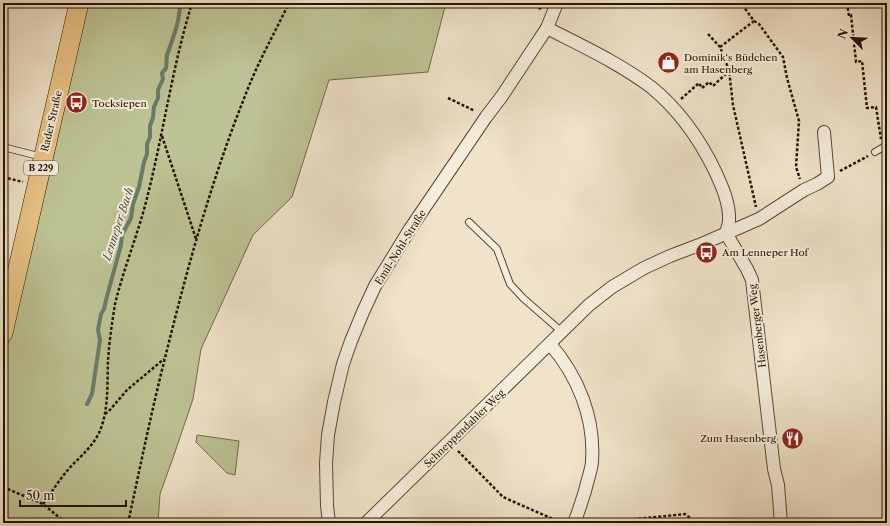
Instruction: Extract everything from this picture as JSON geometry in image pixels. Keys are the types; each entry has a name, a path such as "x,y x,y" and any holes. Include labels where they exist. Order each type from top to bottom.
{"main road":[{"name":"Rader Straße","path":"3,333 79,3"}],"street":[{"name":"Emil-Nohl-Straße","path":"329,523 326,463 328,435 338,383 351,341 375,286 424,207 502,96 547,28 557,3"},
{"path":"547,28 625,69 652,88 672,107 708,156 718,178 726,200 730,222 726,232"},
{"path":"824,132 828,177"},
{"name":"Schneppendahler Weg","path":"366,523 594,301 625,278 670,256 759,219 804,190 828,177"},
{"name":"Hasenberger Weg","path":"726,232 747,268 752,280 774,469 778,485 782,523"},
{"path":"550,344 561,356 571,373 583,398 589,418 592,442 592,463 576,519"}],"lane":[{"path":"875,152 884,146"},
{"path":"3,147 43,158"},
{"path":"469,222 497,249 510,284 523,298 562,332"}],"path":[{"path":"43,504 66,472 92,444 99,433 105,414 108,360 115,305 145,205 174,73 192,3"},
{"path":"128,523 164,359 196,239 210,193 245,95 289,3"},
{"path":"741,3 754,21 759,24 782,57 799,121 796,167 804,190"},
{"path":"847,3 848,16 852,16 856,62 862,61 867,108 876,107 884,146"},
{"path":"720,47 754,21"},
{"path":"708,34 720,47 729,70 734,105 759,219"},
{"path":"692,89 699,83 702,88 709,82 713,86 729,70"},
{"path":"448,98 486,117"},
{"path":"161,135 196,239"},
{"path":"828,177 875,152"},
{"path":"105,414 127,390 164,359"},
{"path":"448,443 503,497 562,523"},
{"path":"3,487 43,504 66,523"},
{"path":"576,519 606,522 685,514 690,518"}],"green space":[{"path":"86,3 446,3 428,72 329,80 292,197 253,235 201,349 193,399 160,494 158,523 3,523 3,366"},
{"path":"197,435 239,441 235,475 227,473 196,442"}],"waterway":[{"name":"Lenneper Bach","path":"87,404 92,394 100,340 98,330 101,314 104,309 121,245 122,235 131,218 133,204 139,187 147,154 147,144 150,137 150,126 154,107 158,98 158,90 163,79 162,73 166,68 167,55 174,36 180,10 180,3"}],"place":[{"name":"Dominik‘s Büdchen am Hasenberg","path":"668,63"},
{"name":"Tocksiepen","path":"77,103"},
{"name":"Am Lenneper Hof","path":"706,252"},
{"name":"Zum Hasenberg","path":"792,438"}]}
